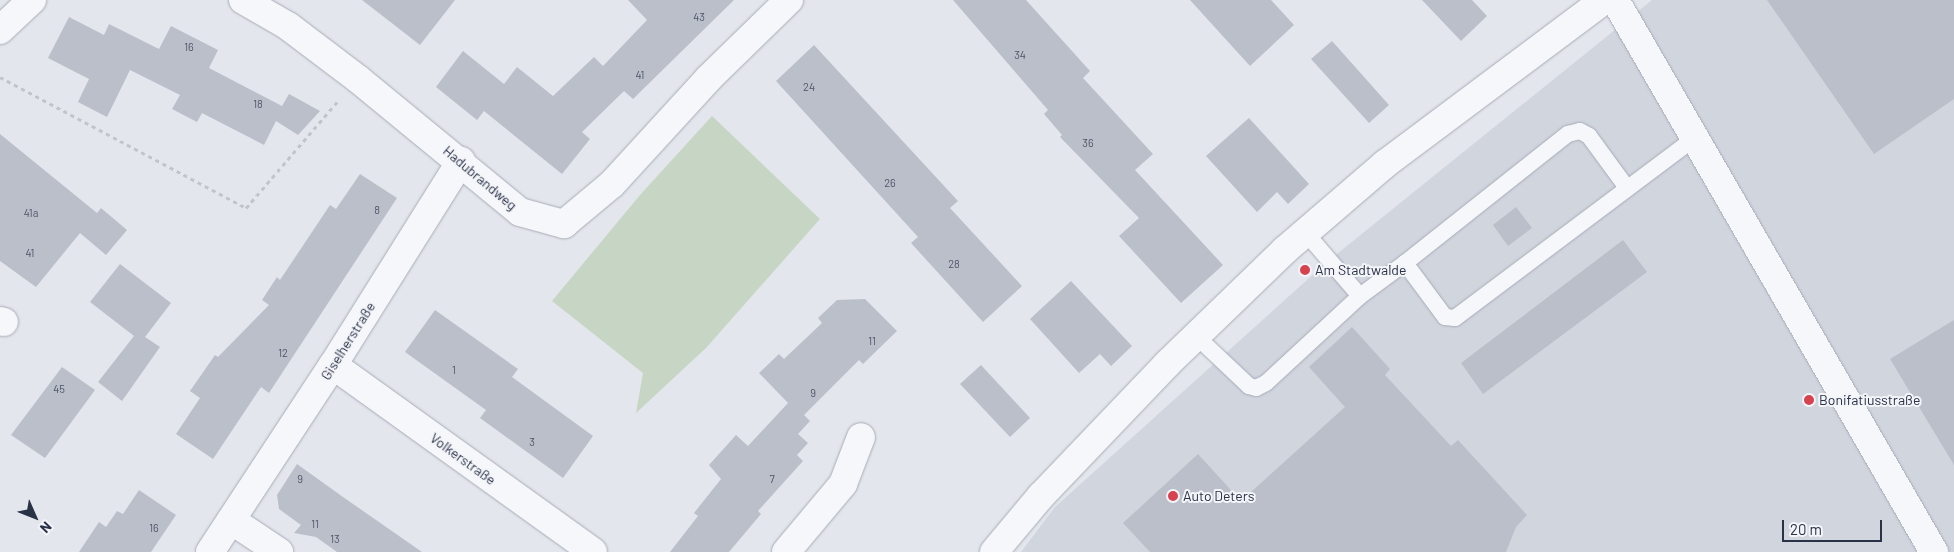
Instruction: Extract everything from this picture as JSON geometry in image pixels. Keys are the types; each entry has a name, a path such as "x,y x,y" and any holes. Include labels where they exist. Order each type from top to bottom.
{"street":[{"path":"0,30 32,0"},
{"name":"Hadubrandweg","path":"243,0 288,26 358,79 462,161 520,212 564,224 612,184 709,78 789,0"},
{"path":"994,552 1041,496 1196,336 1305,232 1385,164 1604,0"},
{"path":"1615,0 1934,552"},
{"name":"Giselherstraße","path":"210,552 333,366 462,161"},
{"name":"Volkerstraße","path":"333,366 593,552"},
{"path":"786,552 843,484 861,437"},
{"path":"231,520 279,552"}],"lane":[{"path":"1196,336 1249,386 1256,388 1266,383 1360,296 1568,134 1580,132 1589,136 1627,188"},
{"path":"1405,262 1445,317 1455,318 1695,138"},
{"path":"1305,232 1360,296"}],"path":[{"path":"0,77 246,208 358,79"}],"shaded area":[{"path":"1652,0 1954,0 1954,552 1021,552 1055,507 1327,262"}],"green space":[{"path":"712,116 820,219 706,348 636,413 643,373 552,301 640,195"}],"building":[{"path":"362,0 455,0 420,45"},
{"path":"628,0 734,0 633,99 624,91 582,132 590,139 562,174 484,111 477,120 436,87 463,51 504,84 517,67 553,96 594,57 603,66 647,20"},
{"path":"953,0 1026,0 1090,71 1083,78 1153,154 1135,170 1223,265 1181,303 1119,236 1139,218 1060,137 1062,135 1044,114 1048,110"},
{"path":"1190,0 1271,0 1294,25 1250,66"},
{"path":"1422,0 1472,0 1487,16 1461,41"},
{"path":"1767,0 1954,0 1954,99 1874,154"},
{"path":"69,17 104,35 109,24 159,49 171,26 218,50 209,68 282,106 289,94 320,111 298,135 276,121 264,145 202,113 197,122 172,109 180,95 130,70 107,117 78,102 89,79 48,58"},
{"path":"1332,41 1389,105 1369,123 1311,59"},
{"path":"814,45 958,201 950,208 1022,286 983,322 911,243 918,237 776,81"},
{"path":"1249,118 1309,184 1288,204 1277,192 1257,212 1206,156"},
{"path":"0,134 97,213 101,208 127,230 106,255 80,233 36,287 0,261"},
{"path":"360,174 397,198 269,393 261,387 213,459 176,434 200,398 190,391 215,355 218,357 269,305 262,300 277,277 280,280 330,205 336,209"},
{"path":"1516,207 1532,228 1508,246 1493,225"},
{"path":"1623,240 1647,272 1483,394 1461,363"},
{"path":"120,264 171,303 145,337 160,347 122,401 98,382 134,336 90,302"},
{"path":"1071,281 1132,346 1111,366 1100,354 1079,373 1030,319"},
{"path":"865,299 897,331 863,364 859,360 804,415 810,421 798,434 808,443 797,455 803,461 758,511 761,514 729,552 670,552 698,516 694,513 721,479 709,465 736,435 748,446 788,403 759,373 779,354 784,359 822,323 818,318 837,300"},
{"path":"435,310 518,369 512,377 593,436 563,478 480,418 486,410 405,352"},
{"path":"1954,320 1954,465 1890,359"},
{"path":"1352,327 1390,369 1385,375 1451,446 1458,440 1527,515 1516,527 1506,552 1150,552 1123,523 1198,454 1241,501 1345,407 1309,367"},
{"path":"981,365 1030,418 1010,437 960,384"},
{"path":"62,367 95,390 45,458 11,435"},
{"path":"297,464 422,552 337,552 316,537 294,533 301,525 279,509 277,495"},
{"path":"139,490 176,515 151,552 79,552 99,522 106,527 117,511 123,514"}],"place":[{"name":"Am Stadtwalde","path":"1305,270"},
{"name":"Bonifatiusstraße","path":"1809,400"},
{"name":"Auto Deters","path":"1173,496"}]}
